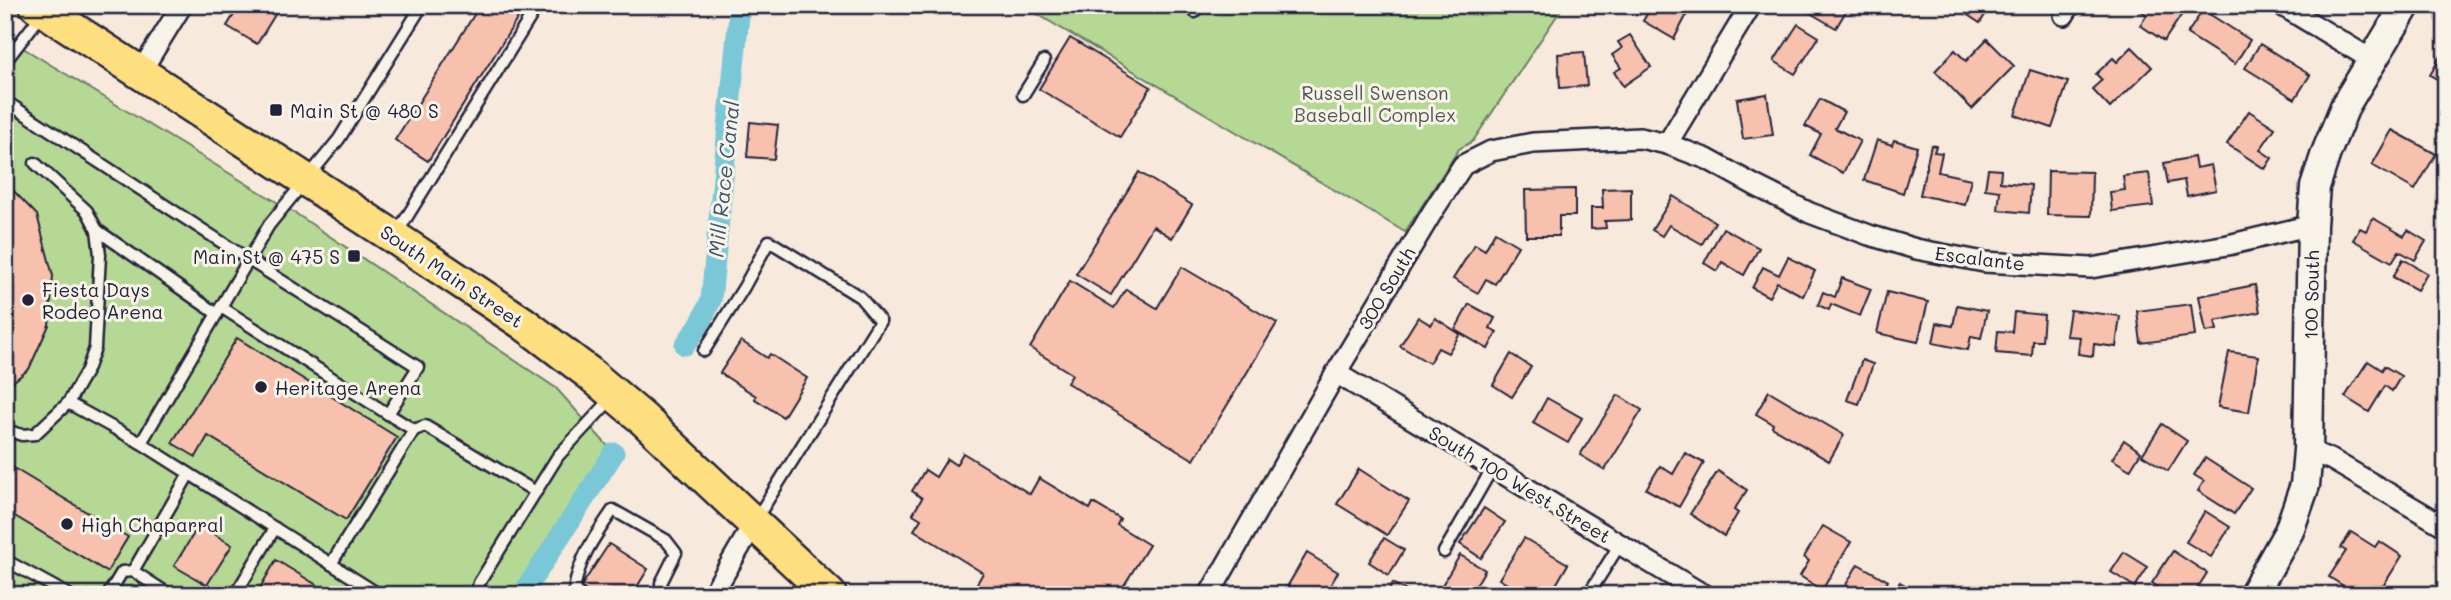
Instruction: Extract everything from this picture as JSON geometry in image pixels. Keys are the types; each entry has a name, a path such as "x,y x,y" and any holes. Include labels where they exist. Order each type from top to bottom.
{"main road":[{"name":"South Main Street","path":"40,8 523,323 615,395 712,482 830,595"}],"street":[{"path":"140,73 182,5"},
{"path":"1667,144 1751,5"},
{"path":"2281,5 2372,60"},
{"name":"100 South","path":"2253,595 2289,531 2305,485 2315,187 2346,104 2406,5"},
{"name":"300 South","path":"1209,595 1336,373 1463,165 1492,151 1533,143 1623,137 1667,144"},
{"name":"Escalante","path":"1667,144 1707,159 1810,213 1869,235 1916,249 1984,262 2091,268 2228,245 2312,225"},
{"name":"South 100 West Street","path":"1336,373 1704,595"},
{"path":"2308,450 2332,460 2446,527"},
{"path":"712,595 754,523"}],"lane":[{"path":"141,443 269,225 339,138 418,12 407,5"},
{"path":"5,62 40,8"},
{"path":"394,237 533,13"},
{"path":"1023,95 1044,61"},
{"path":"5,101 418,367 388,414"},
{"path":"5,430 22,435 35,434 68,403 87,370 95,348 100,255 97,230 87,211 35,163"},
{"path":"97,230 219,311 414,430"},
{"path":"705,351 769,241 860,297 880,321 754,523"},
{"path":"476,595 479,583 558,456 615,395"},
{"path":"68,403 141,443 380,595"},
{"path":"331,564 414,430 425,426 536,492"},
{"path":"1444,552 1493,467"},
{"path":"133,571 189,474"},
{"path":"581,595 574,591 577,570 585,552 613,510 666,540 676,554 661,583 661,595"},
{"path":"235,595 275,528"},
{"path":"1588,595 1620,544"},
{"path":"5,559 69,595"},
{"path":"108,595 121,572 133,571 170,595"}],"green space":[{"name":"Russell Swenson Baseball Complex","path":"1022,5 1564,5 1473,141 1459,149 1405,232"},
{"path":"5,37 298,215 556,388 614,453 522,595 5,595"}],"building":[{"path":"240,5 281,5 257,44 227,26"},
{"path":"477,5 526,5 428,161 395,140 479,7"},
{"path":"1652,5 1692,5 1674,39 1643,21"},
{"path":"1808,5 1838,5 1846,11 1836,28 1805,10"},
{"path":"1971,5 1991,5 1980,23 1966,14"},
{"path":"2132,5 2188,5 2164,41 2140,25 2147,15"},
{"path":"2203,10 2250,40 2235,64 2187,34"},
{"path":"1798,24 1819,37 1795,74 1774,61"},
{"path":"1630,35 1651,67 1623,86 1614,72 1621,68 1612,55 1622,48 1618,42"},
{"path":"1070,38 1151,87 1120,137 1039,89"},
{"path":"1987,39 2014,66 1972,109 1935,71 1955,50 1966,61"},
{"path":"2260,44 2310,75 2295,99 2245,68"},
{"path":"2132,47 2152,67 2110,108 2092,89 2102,80 2096,74 2113,58 2117,62"},
{"path":"2446,47 2446,84 2430,75"},
{"path":"1584,52 1587,86 1560,88 1558,54"},
{"path":"2030,70 2068,82 2052,128 2015,115"},
{"path":"1767,94 1773,135 1743,139 1737,99"},
{"path":"1820,99 1844,112 1835,128 1860,141 1843,173 1810,155 1821,134 1805,126"},
{"path":"2249,111 2275,128 2260,150 2272,158 2265,169 2227,144"},
{"path":"750,122 778,125 774,159 747,157"},
{"path":"2392,130 2436,154 2415,190 2372,165"},
{"path":"1877,140 1892,145 1894,140 1917,147 1903,193 1864,180"},
{"path":"1931,145 1936,146 1934,152 1942,153 1938,172 1971,179 1965,205 1920,195"},
{"path":"2194,157 2196,168 2211,165 2216,190 2187,196 2184,180 2168,183 2164,163"},
{"path":"1988,169 2001,170 2000,182 2031,185 2029,213 1998,210 2000,191 1985,189"},
{"path":"2048,171 2092,172 2091,216 2047,215"},
{"path":"1139,172 1192,205 1172,238 1153,226 1111,295 1076,274"},
{"path":"2149,173 2153,206 2112,211 2110,192 2125,190 2123,176"},
{"name":"Fiesta Days Rodeo Arena","path":"5,182 37,215 53,276 49,325 29,369 5,388"},
{"path":"1631,188 1631,220 1605,221 1606,228 1591,229 1591,208 1603,208 1602,189"},
{"path":"1575,189 1575,216 1559,216 1559,236 1526,236 1525,190"},
{"path":"1673,196 1715,222 1702,244 1669,225 1662,236 1652,230"},
{"path":"2373,218 2404,236 2408,230 2426,241 2415,260 2399,251 2392,262 2353,240 2360,228 2366,231"},
{"path":"1723,228 1759,248 1744,275 1722,262 1717,271 1704,263"},
{"path":"1495,232 1518,246 1495,284 1486,279 1478,293 1453,279 1475,244 1485,250"},
{"path":"1788,257 1815,271 1803,296 1777,282 1769,297 1752,288 1763,267 1779,275"},
{"path":"2403,259 2427,273 2417,290 2393,277"},
{"path":"1182,267 1277,323 1194,460 1067,383 1072,374 1030,348 1070,281 1114,308 1126,289 1157,308"},
{"path":"1842,278 1871,289 1860,316 1831,304 1829,310 1818,305 1823,292 1835,297"},
{"path":"2255,285 2260,312 2215,321 2217,330 2206,332 2199,296"},
{"path":"1887,292 1928,302 1918,342 1877,333"},
{"path":"1469,304 1495,318 1490,328 1497,332 1488,349 1455,330"},
{"path":"2191,304 2195,336 2141,343 2137,311"},
{"path":"1957,305 1987,311 1981,338 1971,336 1968,350 1933,343 1937,323 1953,326"},
{"path":"2070,310 2120,316 2116,347 2094,344 2093,356 2078,354 2080,337 2066,336"},
{"path":"2014,312 2044,315 2042,341 2033,341 2032,356 1996,353 1998,331 2012,332"},
{"path":"1418,317 1431,325 1435,318 1460,334 1448,353 1438,348 1429,363 1400,346"},
{"name":"Heritage Arena","path":"237,338 397,437 346,520 208,436 196,457 172,443"},
{"path":"741,341 767,358 770,354 807,378 783,417 720,373"},
{"path":"2229,352 2258,356 2249,412 2218,407"},
{"path":"1511,354 1531,367 1512,397 1493,385"},
{"path":"1862,360 1873,364 1859,404 1847,400"},
{"path":"2368,361 2382,370 2384,366 2401,376 2392,391 2385,386 2369,412 2345,397"},
{"path":"1769,391 1844,435 1829,461 1772,427 1773,424 1756,414"},
{"path":"1618,395 1642,410 1605,470 1580,455"},
{"path":"1547,398 1582,418 1568,443 1533,423"},
{"path":"2162,424 2187,441 2168,471 2142,455"},
{"path":"2124,440 2141,452 2130,470 2112,459"},
{"path":"963,453 1030,494 1039,478 1090,509 1093,503 1120,519 1117,525 1149,545 1118,595 988,595 975,587 983,573 914,530 921,519 913,514 922,498 912,491 925,470 936,477 947,459 956,465"},
{"path":"1685,453 1704,463 1679,507 1646,489 1660,466 1673,474"},
{"path":"2205,458 2251,488 2234,514 2198,491 2204,481 2194,475"},
{"name":"High Chaparral","path":"5,463 128,537 107,572 5,510"},
{"path":"1359,469 1409,501 1387,535 1337,504"},
{"path":"1718,471 1747,490 1734,510 1738,513 1724,536 1690,514"},
{"path":"1484,508 1505,522 1481,558 1460,544"},
{"path":"2205,511 2230,527 2211,557 2186,542"},
{"path":"199,525 232,545 207,585 174,566"},
{"path":"1823,526 1851,542 1822,590 1800,576 1809,561 1804,557"},
{"path":"2351,532 2375,547 2379,541 2402,556 2378,594 2373,591 2370,595 2358,595 2329,577 2346,551 2341,548"},
{"path":"1384,538 1404,550 1389,575 1369,562"},
{"path":"1524,538 1568,564 1550,595 1525,595 1499,579"},
{"path":"609,544 648,569 632,595 591,595 580,588"},
{"path":"2173,551 2207,573 2193,595 2170,595 2152,583"},
{"path":"2124,552 2148,567 2135,587 2111,572"},
{"path":"1307,553 1338,572 1325,595 1301,595 1287,587"},
{"path":"1460,555 1485,570 1470,595 1436,595"},
{"path":"276,560 333,595 256,595"},
{"path":"1858,564 1888,581 1880,595 1840,595"},
{"path":"1900,582 1921,595 1892,595"},
{"path":"1393,583 1413,595 1386,595"}],"waterway":[{"name":"Mill Race Canal","path":"685,345 701,322 711,300 740,5"},
{"name":"Mill Race Canal","path":"522,595 614,453"}],"place":[{"name":"Main St @ 480 S","path":"276,110"},
{"name":"Main St @ 475 S","path":"354,256"},
{"name":"Fiesta Days Rodeo Arena","path":"28,300"},
{"name":"Heritage Arena","path":"261,387"},
{"name":"High Chaparral","path":"67,524"}]}
